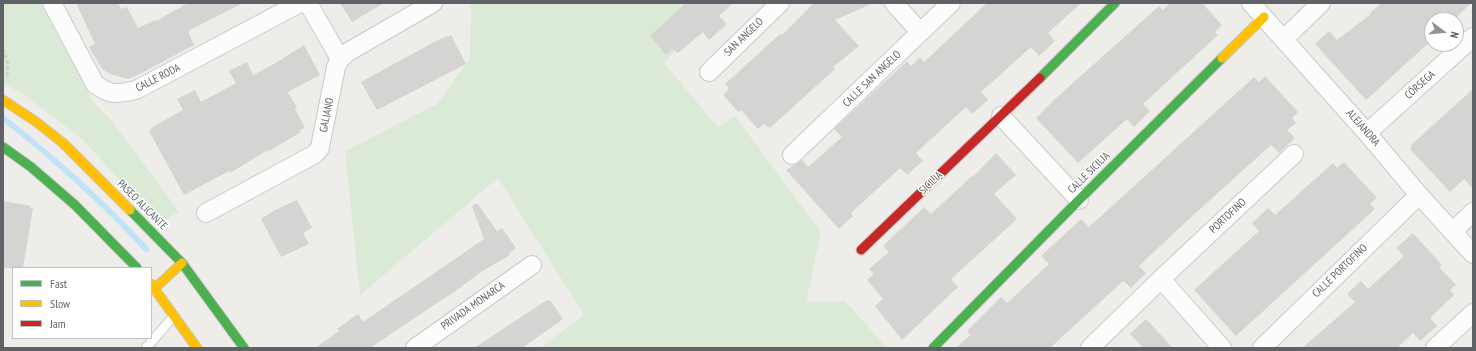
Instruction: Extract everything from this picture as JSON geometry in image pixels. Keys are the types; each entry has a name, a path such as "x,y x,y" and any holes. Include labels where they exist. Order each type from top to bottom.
{"street":[{"name":"CALLE RODA","path":"52,3 95,84 105,92 116,94 136,90 300,3"},
{"path":"308,3 340,59 348,52 433,3"},
{"name":"SAN ANGELO","path":"709,72 780,3"},
{"path":"894,3 920,32"},
{"name":"CALLE SAN ANGELO","path":"792,155 951,3"},
{"name":"SICILIA","path":"861,250 1002,116 1115,3"},
{"name":"ALEJANDRA","path":"1251,3 1367,133 1419,195 1473,254"},
{"path":"1284,39 1321,3"},
{"name":"CALLE SICILIA","path":"933,348 1079,200 1264,17"},
{"name":"CÓRSEGA","path":"1367,133 1473,37"},
{"name":"GALIANO","path":"206,213 315,154 320,148 336,67 340,59"},
{"name":"PASEO ALICANTE","path":"4,100 35,121 63,143 182,263 244,348"},
{"path":"1002,116 1079,200"},
{"path":"3,147 31,167 75,206 136,267"},
{"name":"PORTOFINO","path":"1090,348 1294,154"},
{"name":"CALLE PORTOFINO","path":"1262,348 1419,195"},
{"path":"1453,231 1473,212"},
{"path":"182,263 153,286 197,348"},
{"name":"PRIVADA MONARCA","path":"415,348 532,265"},
{"path":"1161,279 1222,348"},
{"path":"1435,348 1473,313"}],"lane":[{"path":"146,348 174,316"}],"path":[{"path":"3,49 8,64 4,100"}],"green space":[{"path":"3,3 40,3 94,103 112,121 179,212 159,223 83,140 26,96 3,83"},
{"path":"471,3 717,3 664,63 718,127 735,116 821,232 806,302 845,301 887,348 541,348 584,315 498,178 360,295 345,151 437,104 470,58"}],"building":[{"path":"76,3 118,3 121,9 127,7 138,28 155,20 156,21 188,3 243,3 188,31 194,45 128,79 110,74 102,69 89,47 95,44"},
{"path":"340,3 384,3 352,22"},
{"path":"686,3 733,3 719,16 727,24 709,40 703,32 678,53 672,49 666,55 650,36"},
{"path":"814,3 873,3 835,20 859,46 833,67 835,69 770,128 764,124 758,129 741,110 738,112 723,95 729,89 725,84 780,34 782,35"},
{"path":"987,3 1081,3 1048,33 1055,41 1039,56 1031,47 981,92 988,100 972,114 966,107 916,153 923,161 907,175 900,168 851,213 853,216 839,229 786,170 802,160 808,167 842,137 834,129 907,61 911,66 920,57 924,62"},
{"path":"1170,3 1202,3 1222,25 1215,32 1218,35 1143,104 1150,111 1134,127 1127,119 1078,163 1036,118 1055,99 1159,6 1163,10"},
{"path":"1382,3 1471,3 1462,12 1424,12 1424,47 1366,100 1315,44 1329,31 1337,40 1371,14 1370,13"},
{"path":"451,35 466,64 377,110 361,82 436,41"},
{"path":"304,45 320,75 288,92 297,108 295,109 305,128 300,130 301,132 230,173 229,171 184,195 149,131 151,128 183,110 177,99 195,90 201,102 236,83 229,71 247,62 253,75"},
{"path":"1265,76 1298,112 1292,118 1296,123 1287,130 1295,138 1279,153 1271,145 1189,219 1139,266 1146,273 1131,288 1123,281 1050,348 956,348 970,335 967,331 1001,297 1007,303 1049,264 1041,256 1081,219 1089,227 1254,77 1259,82"},
{"path":"1473,89 1473,189 1464,179 1450,192 1410,149 1412,146 1411,145"},
{"path":"996,153 1016,175 994,194 1017,219 951,279 958,287 902,340 875,306 883,299 867,280 874,274 869,269 889,252 883,246 924,207 931,214 972,176 973,177"},
{"path":"1344,162 1377,198 1370,204 1375,209 1236,336 1194,290 1259,231 1252,223 1268,208 1275,215 1333,163 1337,168"},
{"path":"297,200 312,228 303,233 309,244 281,257 261,219 275,210"},
{"path":"3,201 31,206 30,208 33,208 23,267 3,268"},
{"path":"477,203 497,231 502,228 516,248 509,253 510,255 481,272 450,295 370,348 315,348 339,331 337,329 358,314 363,322 484,239 472,206"},
{"path":"1413,233 1442,265 1439,267 1456,285 1450,290 1454,295 1430,318 1437,326 1420,341 1413,333 1397,348 1302,348 1355,302 1347,294 1361,281 1368,289 1404,256 1396,248"},
{"path":"547,300 550,300 563,319 522,348 474,348"},
{"path":"1146,319 1173,348 1143,348 1130,334"}],"waterway":[{"path":"3,118 77,180 146,249"}],"traffic: fast":[{"path":"1040,78 1115,3"},
{"path":"933,348 1222,58"},
{"path":"3,147 31,167 75,205 136,267"},
{"path":"130,210 182,263 244,348"}],"traffic: slow":[{"path":"1222,58 1264,17"},
{"path":"3,100 35,121 63,143 130,210"},
{"path":"155,288 182,263"},
{"path":"152,285 197,348"}],"traffic: jam":[{"path":"861,250 1040,78"}]}
